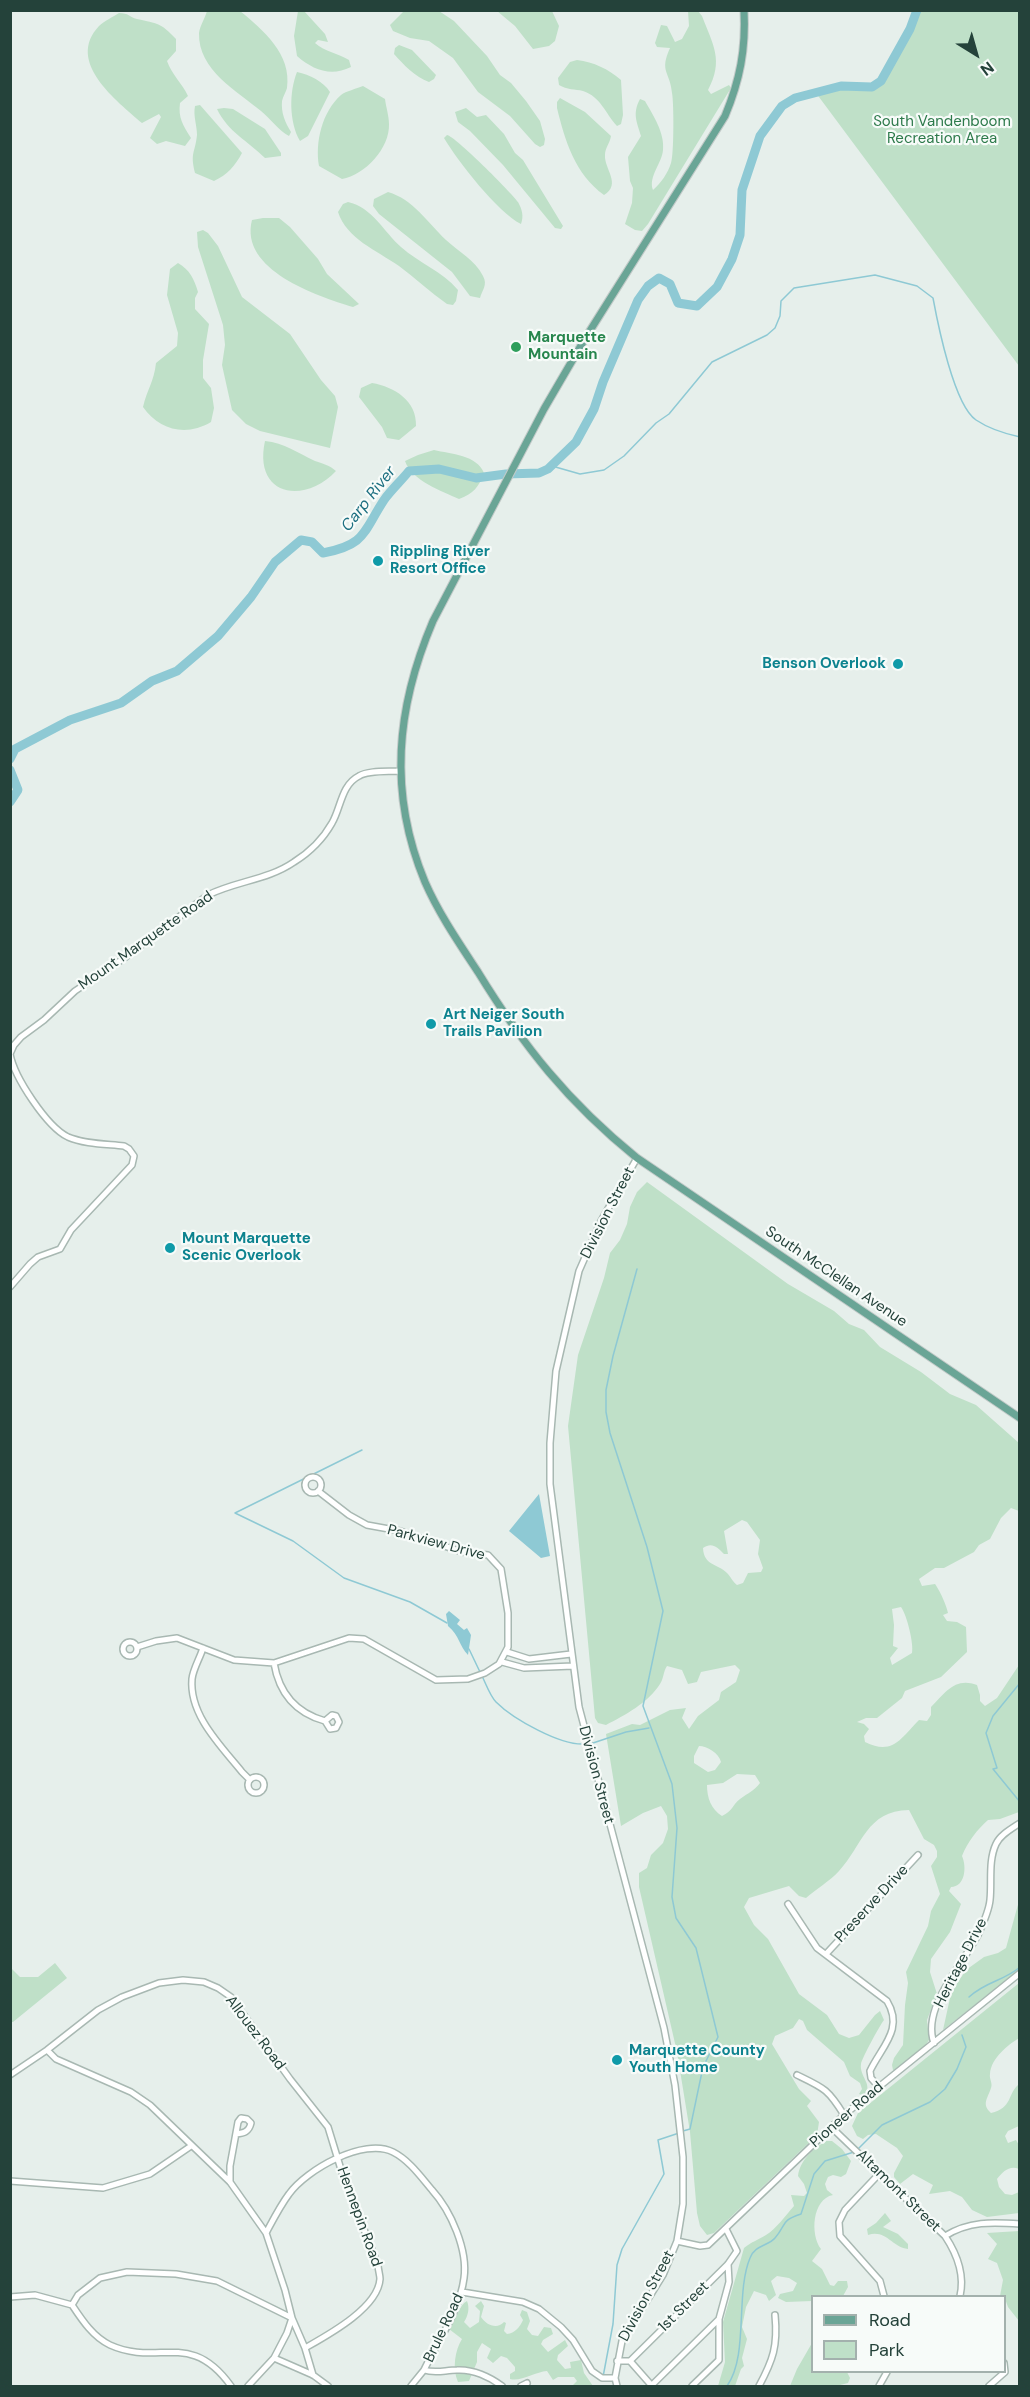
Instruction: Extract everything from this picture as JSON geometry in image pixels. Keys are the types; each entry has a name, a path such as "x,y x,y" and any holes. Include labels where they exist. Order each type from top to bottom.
{"main road":[{"name":"South McClellan Avenue","path":"744,10 743,60 736,90 725,116 586,337 505,482 421,648 405,706 400,771 404,808 415,855 436,905 451,930 506,1017 548,1074 596,1124 637,1158 1020,1418"}],"street":[{"name":"Mount Marquette Road","path":"10,1287 30,1263 38,1257 60,1249 71,1230 132,1165 134,1156 124,1146 69,1138 54,1128 15,1071 10,1054 14,1045 75,991 123,959 208,895 221,888 244,884 280,871 317,844 334,820 338,806 350,783 360,775 400,771"},
{"name":"Division Street","path":"617,2386 615,2378 622,2341 663,2275 677,2241 683,2204 684,2179 678,2108 660,2012 579,1707 550,1484 549,1443 553,1396 579,1271 601,1221 637,1158"},
{"name":"Parkview Drive","path":"318,1491 349,1515 367,1525 400,1531 462,1552 488,1555 501,1569 508,1613 507,1652 502,1662"},
{"path":"137,1647 177,1638 234,1660 274,1663 349,1638 364,1639 436,1680 468,1679 485,1673 502,1662 524,1668 573,1666"},
{"path":"203,1648 192,1677 193,1699 199,1714 220,1744 250,1780"},
{"path":"507,1652 529,1659 571,1654"},
{"path":"274,1663 277,1680 283,1692 295,1706 311,1717 325,1721"},
{"name":"Heritage Drive","path":"934,2043 931,2033 939,2000 978,1935 986,1917 996,1844 1002,1836 1020,1823"},
{"name":"Preserve Drive","path":"826,1954 918,1854"},
{"path":"788,1904 817,1948 887,2001 892,2010 893,2028 870,2071 879,2087"},
{"name":"Pioneer Road","path":"677,2241 700,2246 708,2245 844,2115 1020,1973"},
{"name":"Allouez Road","path":"10,2074 47,2050 98,2010 122,1997 159,1983 183,1980 204,1982 231,1997 328,2127 338,2157"},
{"path":"47,2050 56,2059 131,2092 150,2105 230,2182 266,2233 292,2318 305,2348 313,2375"},
{"path":"797,2075 824,2088 831,2094 844,2115"},
{"name":"Altamont Street","path":"831,2127 945,2236 955,2252 961,2271 960,2295"},
{"path":"230,2182 230,2166 236,2134"},
{"path":"10,2181 103,2188 150,2174 191,2146"},
{"name":"Brule Road","path":"266,2233 290,2192 319,2168 338,2157 361,2150 383,2148 401,2157 419,2175 442,2202 455,2231 465,2264 462,2292 424,2370 411,2386"},
{"name":"Hennepin Road","path":"305,2348 332,2332 365,2307 374,2295 380,2280 372,2250 343,2176 338,2157"},
{"path":"879,2174 845,2210 839,2222 840,2236 880,2281 885,2295"},
{"path":"945,2236 964,2225 993,2222 1020,2224"},
{"name":"1st Street","path":"630,2361 728,2264 737,2251 726,2229"},
{"path":"692,2386 719,2360 719,2319 729,2282 728,2264"},
{"path":"72,2305 78,2295 100,2278 127,2272 176,2274 217,2281 292,2318"},
{"path":"462,2292 523,2302 539,2308 561,2326 573,2340 592,2371 602,2378 615,2378"},
{"path":"10,2297 34,2295 72,2305 84,2323 109,2344 132,2351 192,2353 216,2369 231,2386"},
{"path":"759,2386 774,2353 777,2330 775,2315"},
{"path":"248,2386 274,2358 292,2318"},
{"path":"617,2361 630,2361 651,2386 719,2319"},
{"path":"274,2358 313,2375 328,2386"},
{"path":"424,2370 432,2373 466,2370 487,2377 502,2386"},
{"path":"879,2386 887,2373"},
{"path":"989,2386 1004,2373"},
{"path":"521,2386 527,2383"}],"green space":[{"path":"410,10 439,11 454,21 487,56 500,75 511,83 526,101 540,121 545,139 544,145 540,147 535,144 510,116 478,92 453,58 429,41 410,38 393,31 390,25 403,12"},
{"path":"207,11 240,11 274,44 285,64 287,76 287,88 282,105 284,117 291,132 289,136 212,69 200,46 200,28"},
{"path":"298,11 304,11 325,34 328,42 318,40 315,43 349,60 351,67 329,72 309,65 297,56 294,36"},
{"path":"497,11 552,11 559,26 555,41 549,46 533,49 515,26"},
{"path":"688,11 698,11 702,16 713,44 716,61 713,79 708,90 711,94 729,85 731,88 648,224 642,231 635,230 625,224 632,203 633,188 630,181 628,157 641,136 636,109 640,99 645,101 658,124 662,137 663,150 652,180 653,190 668,170 673,150 672,93 665,67 670,48 657,47 655,43 661,25 667,26 675,42 682,39 689,26"},
{"name":"South Vandenboom Recreation Area","path":"917,11 1019,11 1019,366 816,93 841,86 872,87 881,81 910,29"},
{"path":"119,13 158,24 176,39 176,51 167,61 188,96 180,103 182,121 191,138 185,146 166,141 157,144 150,138 161,117 159,114 142,123 108,92 91,67 88,53 90,40 99,26"},
{"path":"399,45 412,50 436,75 434,79 429,82 414,74 394,54 395,48"},
{"path":"577,60 600,67 621,80 623,115 621,124 617,126 594,97 583,91 559,85 558,78 570,62"},
{"path":"297,72 316,79 330,92 308,136 300,141 296,133 291,107"},
{"path":"363,86 385,99 389,121 388,133 381,151 367,166 342,179 319,166 318,147 321,128 334,102 343,94"},
{"path":"560,98 585,112 611,136 605,160 612,186 604,195 594,187 578,167 573,156 557,108"},
{"path":"200,105 242,153 230,170 214,181 195,173 193,157 197,135 195,106"},
{"path":"466,108 477,117 486,115 504,134 515,153 523,160 563,226 561,229 555,228 503,165 458,122 455,112"},
{"path":"217,109 233,109 265,129 281,156 265,158 227,124"},
{"path":"447,135 471,154 518,202 521,210 521,224 501,209 479,185 444,138"},
{"path":"388,192 413,206 446,240 476,265 485,282 480,298 470,296 452,272 379,214 373,206 374,199"},
{"path":"348,202 371,214 401,247 452,283 458,290 453,305 447,304 399,266 355,237 348,230 338,212 343,204"},
{"path":"279,218 290,227 318,259 327,274 359,304 353,307 320,296 284,278 269,267 257,253 251,238 252,220"},
{"path":"203,230 218,246 242,297 290,334 321,380 335,396 338,407 330,448 260,431 246,424 232,410 222,365 225,345 223,325 198,247 197,232"},
{"path":"178,263 189,272 193,279 198,292 195,298 195,309 209,324 203,360 203,378 211,388 214,408 211,422 202,427 183,430 165,426 149,415 143,407 156,363 177,346 178,333 167,295 170,269"},
{"path":"372,383 396,392 409,402 413,409 416,426 399,440 387,438 382,427 359,397 361,388"},
{"path":"265,441 285,446 336,471 323,482 310,488 296,491 284,489 274,484 267,474 263,459"},
{"path":"434,450 463,456 476,462 484,473 475,489 459,499 428,485 414,474 405,461"},
{"path":"647,1182 788,1284 834,1311 849,1324 864,1330 880,1347 921,1372 950,1394 976,1405 1019,1443 1019,1511 1011,1508 1001,1518 990,1539 979,1545 974,1552 944,1568 935,1568 919,1579 922,1586 935,1584 937,1586 948,1613 943,1615 947,1621 957,1622 966,1627 967,1652 941,1677 905,1691 902,1698 877,1718 866,1718 857,1722 869,1729 864,1736 865,1742 875,1746 890,1746 901,1739 919,1720 927,1721 931,1715 931,1707 951,1687 963,1683 977,1685 980,1701 985,1706 997,1698 1019,1665 1019,1812 1000,1819 988,1820 973,1836 964,1851 962,1856 964,1876 959,1884 951,1887 949,1891 961,1904 950,1932 931,1959 930,1972 937,1994 927,2020 929,2040 896,2070 893,2070 892,2065 903,2045 908,1983 906,1972 940,1894 931,1866 937,1857 937,1851 934,1845 924,1839 909,1810 883,1816 874,1823 839,1871 806,1898 799,1896 789,1886 749,1898 744,1907 754,1925 768,1939 799,1994 827,2015 839,2034 849,2038 859,2035 880,2011 884,2020 861,2064 867,2084 867,2092 864,2096 859,2094 862,2089 860,2083 850,2076 844,2062 807,2030 803,2021 799,2019 793,2028 775,2036 772,2044 799,2089 811,2101 807,2106 819,2122 817,2135 714,2233 707,2235 700,2226 697,2213 690,2132 677,2052 639,1887 639,1873 647,1868 651,1855 663,1843 668,1829 667,1816 661,1806 621,1826 606,1734 632,1724 640,1725 670,1710 686,1708 682,1718 689,1729 698,1716 719,1700 721,1692 736,1682 740,1670 735,1665 701,1672 697,1682 688,1684 682,1670 667,1666 660,1684 643,1703 606,1725 598,1723 595,1718 568,1426 578,1355 610,1253 620,1240 637,1192","holes":["742,1520 747,1522 760,1540 758,1554 763,1568 761,1572 748,1573 743,1583 737,1585 727,1573 708,1561 704,1554 703,1548 712,1545 724,1554 728,1554 724,1531","901,1607 912,1643 912,1653 892,1665 890,1658 898,1648 893,1646 892,1609","699,1746 702,1746 715,1753 721,1762 715,1770 708,1772 694,1763 694,1756","737,1774 755,1775 760,1783 722,1816 710,1803 707,1785 723,1783"]},
{"path":"1019,1901 1019,1970 943,2030 950,1998 966,1970 984,1957 1006,1948"},
{"path":"55,1963 67,1978 11,2022 11,1968 20,1977 38,1977"},
{"path":"1019,1983 1019,2038 1005,2048 993,2063 986,2107 991,2113 1003,2108 1019,2084 1019,2126 1008,2131 1005,2136 1008,2143 1016,2140 1019,2145 1019,2169 1007,2170 997,2179 999,2187 1005,2194 1012,2195 1019,2192 1019,2213 987,2217 972,2210 962,2197 950,2191 929,2194 933,2185 913,2174 900,2184 894,2177 903,2156 897,2148 876,2134 868,2135 863,2139 857,2136 852,2126 858,2113"},
{"path":"826,2141 832,2141 851,2161 846,2174 841,2177 833,2175 828,2177 825,2184 827,2190 833,2195 826,2198 817,2210 814,2227 817,2243 821,2249 812,2261 822,2269 830,2285 834,2286 838,2281 847,2281 848,2287 844,2295 811,2295 811,2301 786,2302 778,2298 780,2294 793,2291 797,2283 789,2278 777,2276 771,2281 776,2295 769,2301 766,2295 754,2291 746,2307 742,2327 747,2339 742,2358 744,2366 735,2386 718,2386 725,2362 723,2322 744,2248 770,2232 781,2222 794,2206 791,2195 804,2196 807,2193 798,2176 799,2170 816,2148"},
{"path":"885,2213 891,2221 883,2227 898,2234 908,2244 908,2249 880,2235 868,2235 867,2229"},
{"path":"1020,2231 1019,2321 1008,2307 1006,2295 1000,2295 1003,2280 997,2263 988,2259 997,2244 987,2233"},
{"path":"467,2301 468,2312 464,2322 470,2328 479,2322 480,2311 475,2306 481,2301 484,2306 481,2317 483,2320 495,2326 506,2323 504,2331 507,2334 515,2331 520,2325 523,2320 520,2315 522,2310 527,2312 530,2321 527,2329 532,2335 538,2336 544,2327 551,2328 553,2334 541,2344 548,2352 565,2340 568,2346 558,2355 557,2360 565,2369 571,2368 570,2362 581,2360 584,2373 593,2386 572,2386 577,2381 574,2377 558,2377 553,2380 547,2371 519,2379 510,2379 510,2374 515,2371 515,2367 507,2358 501,2356 493,2363 487,2358 491,2349 482,2343 477,2352 477,2362 469,2381 458,2382 455,2360 462,2339 449,2329 450,2323"},
{"path":"811,2345 811,2373 848,2373 850,2378 848,2383 836,2386 790,2386"}],"water":[{"path":"539,1494 550,1556 541,1558 509,1531"},
{"path":"449,1611 460,1620 457,1624 464,1630 467,1628 471,1635 468,1655 448,1626 446,1614"}],"waterway":[{"name":"Carp River","path":"10,759 15,749 70,720 121,703 152,681 177,671 218,636 251,597 275,562 301,540 312,542 323,553 337,550 356,541 367,529 387,496 409,471 439,469 476,478 539,473 548,469 576,442 594,409 638,300 648,286 659,278 670,284 678,303 697,306 717,287 732,259 740,235 742,190 760,136 782,106 795,98 841,86 872,87 881,81 910,29 917,10"},
{"path":"552,466 580,474 604,470 624,456 656,423 669,414 712,362 767,335 775,328 780,316 781,301 794,288 875,275 917,286 933,298 948,364 968,412 986,426 1020,437"},
{"name":"Carp River","path":"10,770 18,790 10,802"},
{"path":"637,1269 613,1356 606,1390 606,1412 610,1433 647,1547 663,1611 643,1706 672,1784 677,1828 672,1897 676,1918 696,1948 718,2037 703,2067 690,2129 683,2131"},
{"path":"362,1450 235,1513 293,1541 344,1578 410,1602 447,1623"},
{"path":"469,1649 480,1672"},
{"path":"482,1676 494,1699 514,1716 563,1741 585,1744"},
{"path":"1020,1683 993,1716 986,1733 997,1768 993,1769 1020,1802"},
{"path":"590,1744 626,1732 649,1728"},
{"path":"969,1997 1020,1967"},
{"path":"858,2149 882,2125 930,2102 945,2089 966,2047 962,2035"},
{"path":"603,2377 613,2324 617,2265 622,2249 664,2174 658,2140 679,2133"},
{"path":"727,2386 738,2358 743,2289 752,2254 775,2238 787,2221 801,2214 814,2174 825,2161 854,2152"}],"place":[{"name":"Marquette Mountain","path":"516,347"},
{"name":"Rippling River Resort Office","path":"378,561"},
{"name":"Benson Overlook","path":"898,664"},
{"name":"Art Neiger South Trails Pavilion","path":"431,1024"},
{"name":"Mount Marquette Scenic Overlook","path":"170,1248"},
{"name":"Marquette County Youth Home","path":"617,2060"}]}
